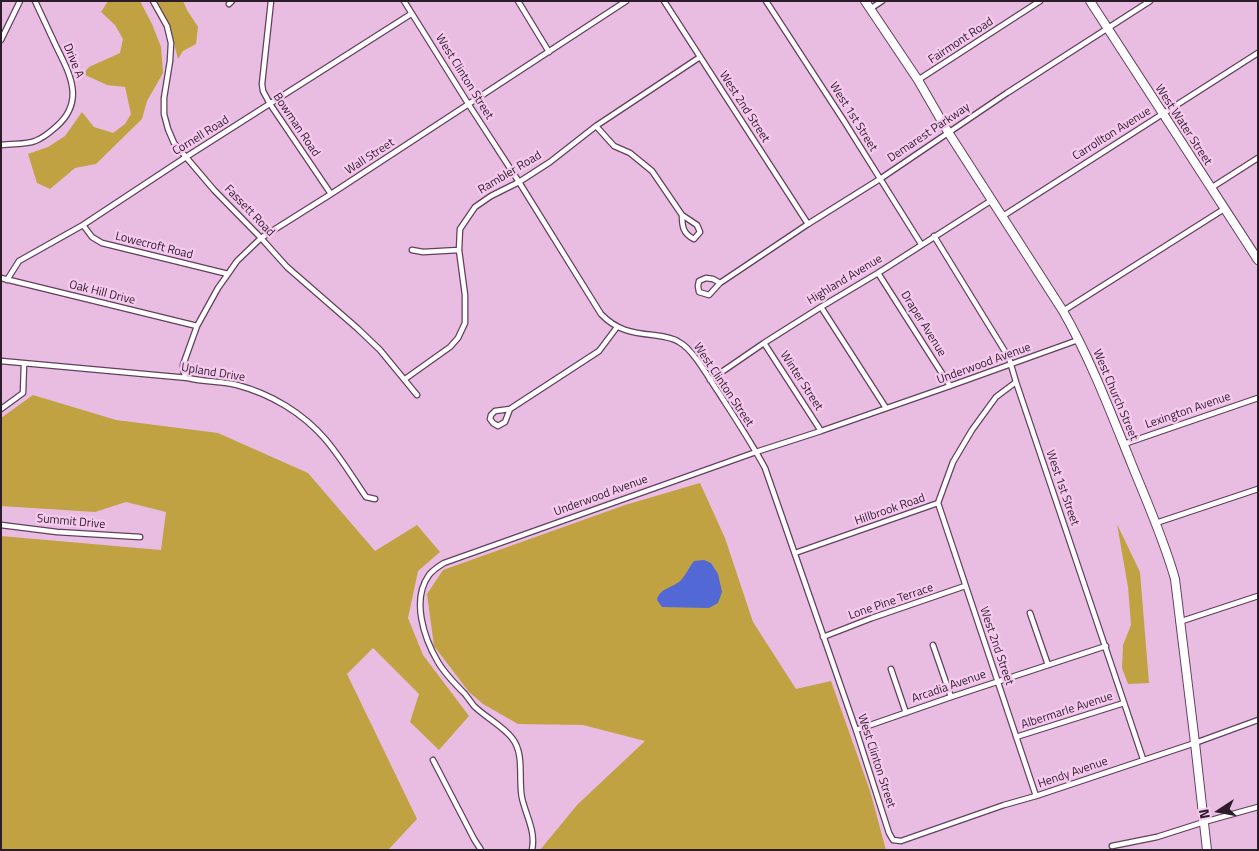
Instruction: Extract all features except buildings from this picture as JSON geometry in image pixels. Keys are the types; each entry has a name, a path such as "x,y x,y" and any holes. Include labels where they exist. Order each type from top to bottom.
{"main road":[{"name":"West Church Street","path":"865,1 918,80 948,132 1080,340 1156,523 1174,579 1207,850"},
{"name":"West Water Street","path":"1090,1 1258,260"}],"street":[{"path":"1,40 20,1"},
{"name":"Drive A","path":"1,145 24,144 44,138 65,119 71,103 73,92 70,75 35,1"},
{"name":"Fassett Road","path":"153,1 167,26 171,43 164,98 164,114 174,143 214,190 287,267 380,350 418,395"},
{"name":"Bowman Road","path":"272,1 262,84 263,91 331,194"},
{"name":"West Clinton Street","path":"404,1 601,314 618,327 639,334 678,341 691,352 756,452 765,468 856,730 889,834 894,840"},
{"path":"518,1 549,52"},
{"name":"Wall Street","path":"188,378 184,373 183,364 197,326 218,288 237,261 261,238 469,105 626,1"},
{"name":"West 2nd Street","path":"664,1 808,224"},
{"name":"West 1st Street","path":"766,1 921,244"},
{"path":"870,9 882,1"},
{"name":"Fairmont Road","path":"918,80 1040,1"},
{"name":"Demarest Parkway","path":"720,283 706,278 699,281 699,292 709,295 720,283 808,224 880,179 948,132 1150,1"},
{"name":"Cornell Road","path":"7,280 19,261 83,225 411,14"},
{"name":"Carrollton Avenue","path":"1003,216 1258,53"},
{"name":"Rambler Road","path":"405,379 450,347 458,338 465,323 465,295 459,250 460,228 475,207 550,162 596,126 700,57"},
{"path":"596,126 614,146 630,153 652,172 682,215 697,225 700,232 694,239 683,231 682,215"},
{"path":"1211,188 1258,158"},
{"name":"Highland Avenue","path":"710,380 764,342 878,273 992,200"},
{"path":"1063,312 1224,209"},
{"name":"Lowecroft Road","path":"83,225 92,237 102,243 228,274"},
{"name":"West 1st Street","path":"934,236 1012,364 1016,382 1143,760"},
{"path":"412,250 423,252 459,250"},
{"name":"Draper Avenue","path":"878,273 950,386"},
{"name":"Oak Hill Drive","path":"1,278 197,326"},
{"path":"821,307 886,408"},
{"path":"510,409 505,422 498,426 490,419 495,411 510,409 599,351 618,327"},
{"name":"Underwood Avenue","path":"532,850 533,830 522,797 519,756 513,739 505,730 473,705 446,674 430,647 420,604 423,588 428,576 436,568 444,563 756,452 1080,340"},
{"name":"Winter Street","path":"764,342 821,431"},
{"name":"Upland Drive","path":"1,361 188,378 235,385 260,393 299,415 325,439 366,497 375,499"},
{"path":"1,409 23,393 24,364"},
{"name":"Hillbrook Road","path":"795,553 938,503 953,462 972,430 996,397 1016,382"},
{"name":"Lexington Avenue","path":"1124,444 1258,398"},
{"path":"1156,523 1258,489"},
{"name":"West 2nd Street","path":"938,503 1036,796"},
{"name":"Summit Drive","path":"1,525 58,532 140,537"},
{"name":"Lone Pine Terrace","path":"823,637 965,586"},
{"path":"1179,622 1258,596"},
{"path":"1030,613 1048,665"},
{"path":"933,645 951,697"},
{"name":"Arcadia Avenue","path":"856,730 1106,646"},
{"path":"890,669 906,713"},
{"name":"Albermarle Avenue","path":"1016,737 1124,703"},
{"name":"Hendy Avenue","path":"894,840 901,841 1004,805 1195,743 1258,720"},
{"path":"433,760 481,850"},
{"path":"1112,846 1157,837 1258,807"}],"shaded area":[{"path":"108,1 140,1 161,47 163,73 147,101 142,119 96,164 75,168 50,189 37,183 28,154 48,147 65,136 82,112 94,127 113,133 125,124 131,114 125,87 107,85 83,74 89,67 120,53 123,39 115,25 101,12"},
{"path":"155,1 183,1 198,27 196,44 183,51 178,59 169,24"},
{"path":"33,395 116,420 218,433 308,473 375,551 417,525 440,552 418,571 408,618 423,655 469,716 439,750 410,722 419,694 373,648 347,674 417,819 388,850 1,850 1,536 161,550 166,512 126,502 95,512 1,506 1,418"},
{"path":"700,483 725,538 753,622 796,689 831,681 870,791 886,850 540,850 577,805 645,741 583,725 518,724 483,704 469,692 434,646 427,594 443,570 625,505"},
{"path":"1117,524 1140,572 1149,683 1128,684 1122,668 1123,645 1131,625 1128,587"}],"water":[{"path":"704,560 711,563 718,574 722,592 718,603 709,608 662,607 657,600 660,593 679,582 694,561"}]}
